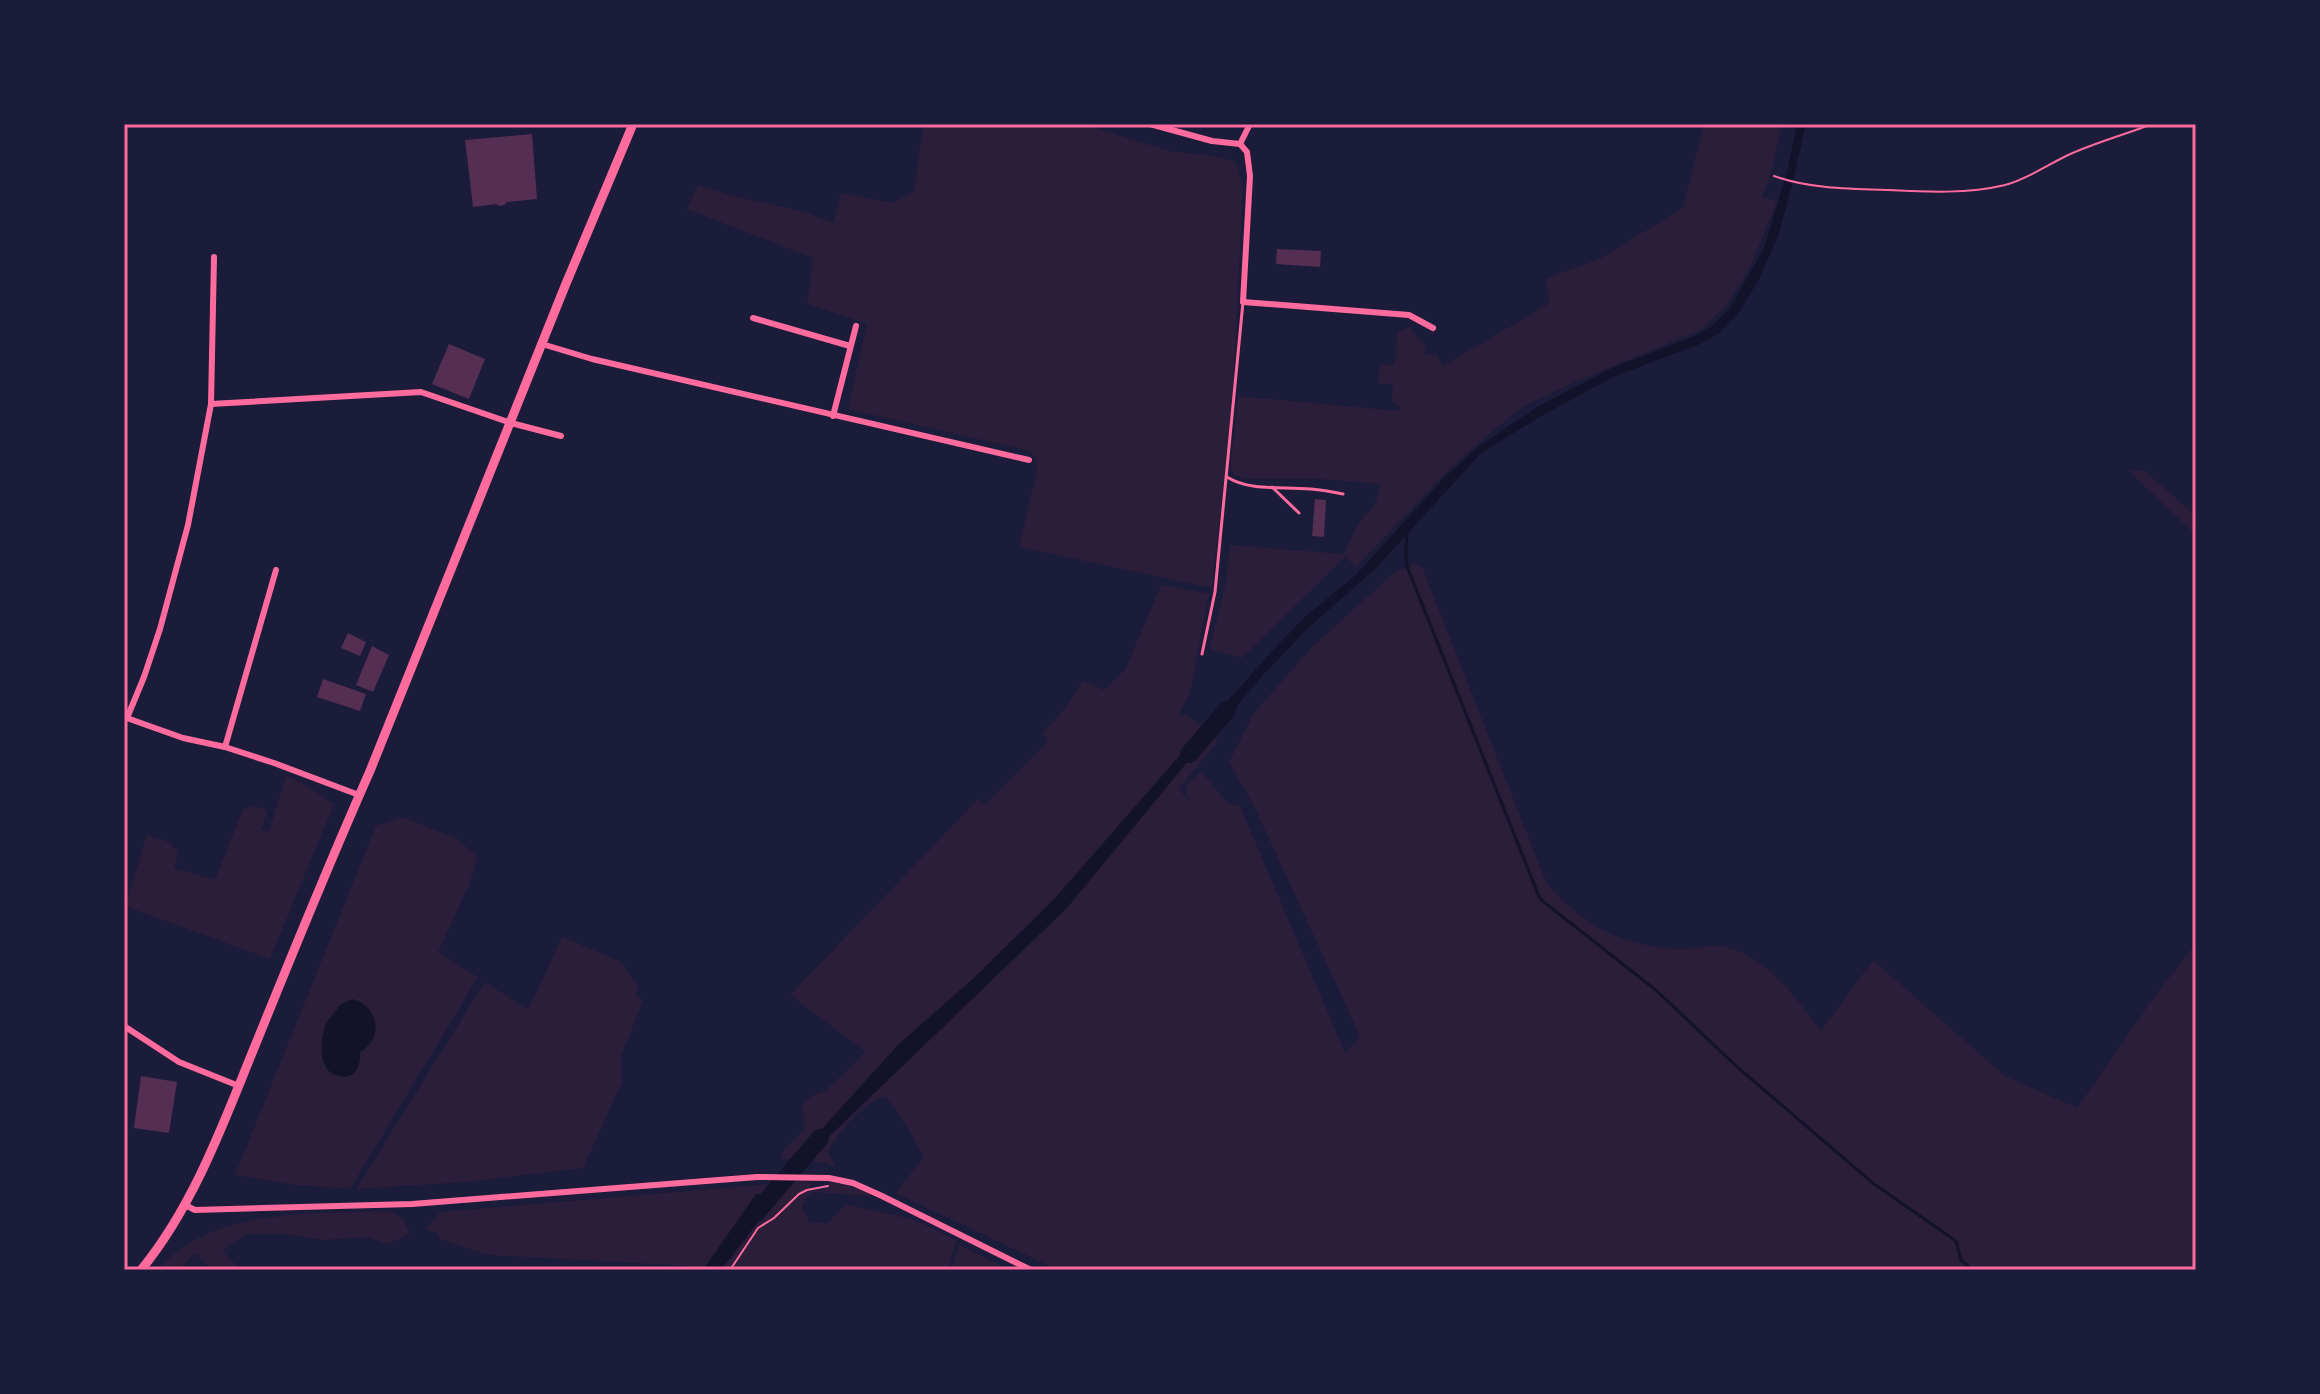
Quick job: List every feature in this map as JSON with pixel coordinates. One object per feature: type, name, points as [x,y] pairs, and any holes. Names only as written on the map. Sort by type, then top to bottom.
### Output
[{"type":"main road","points":[[141,1270],[185,1205],[239,1086],[633,124]]},
{"type":"street","points":[[1150,124],[1212,141],[1240,144],[1247,152],[1250,176],[1243,302],[1409,315],[1433,328]]},
{"type":"street","points":[[1240,144],[1250,124]]},
{"type":"street","points":[[214,257],[211,404],[184,540],[156,641],[144,677],[125,717],[183,738],[225,747],[274,763],[359,795]]},
{"type":"street","points":[[753,318],[850,346]]},
{"type":"street","points":[[833,416],[856,326]]},
{"type":"street","points":[[542,344],[592,359],[1029,460]]},
{"type":"street","points":[[211,404],[421,392],[511,423],[561,436]]},
{"type":"street","points":[[225,747],[276,570]]},
{"type":"street","points":[[124,1026],[179,1062],[239,1086]]},
{"type":"street","points":[[185,1205],[195,1210],[212,1211],[383,1205],[766,1177],[829,1178],[853,1183],[1031,1270]]},
{"type":"lane","points":[[1202,654],[1215,592],[1243,302]]},
{"type":"lane","points":[[1227,477],[1236,483],[1343,494]]},
{"type":"lane","points":[[1272,487],[1299,513]]},
{"type":"path","points":[[1776,176],[1798,182],[1864,189],[1931,192],[2005,185],[2084,149],[2152,124]]},
{"type":"path","points":[[730,1270],[758,1228],[774,1218],[799,1194],[829,1185]]},
{"type":"shaded area","points":[[923,124],[1084,124],[1169,151],[1215,156],[1236,162],[1243,188],[1233,395],[1212,588],[1019,547],[1037,470],[1030,451],[848,409],[867,324],[807,304],[813,258],[687,209],[698,185],[805,212],[833,223],[841,193],[894,203],[914,191]]},
{"type":"shaded area","points":[[1704,124],[1782,124],[1762,197],[1777,201],[1752,263],[1727,305],[1700,330],[1523,407],[1443,475],[1356,567],[1345,557],[1242,658],[1209,649],[1226,583],[1230,545],[1344,554],[1357,525],[1375,505],[1381,484],[1319,479],[1244,479],[1233,474],[1230,468],[1238,396],[1399,411],[1401,408],[1392,400],[1393,384],[1378,383],[1380,364],[1393,365],[1397,332],[1410,327],[1426,346],[1425,355],[1437,355],[1443,366],[1550,303],[1545,279],[1599,259],[1683,208]]},
{"type":"shaded area","points":[[1797,124],[1806,124],[1778,237],[1758,281],[1738,314],[1718,334],[1700,344],[1615,376],[1481,453],[1376,568],[1306,630],[1262,676],[1217,730],[1208,723],[1306,616],[1357,574],[1444,478],[1479,446],[1539,406],[1612,368],[1695,336],[1714,324],[1730,308],[1764,248],[1787,172]]},
{"type":"shaded area","points":[[2129,471],[2145,471],[2196,516],[2196,535]]},
{"type":"shaded area","points":[[1415,564],[1422,567],[1546,882],[1574,910],[1604,930],[1621,938],[1657,947],[1684,949],[1721,946],[1742,953],[1769,970],[1821,1031],[1873,960],[2005,1076],[2077,1108],[2196,943],[2196,1270],[1058,1270],[896,1193],[924,1156],[895,1107],[884,1097],[868,1104],[837,1137],[828,1152],[836,1167],[813,1162],[815,1159],[780,1159],[805,1129],[802,1106],[811,1096],[825,1091],[866,1052],[790,995],[978,799],[985,805],[1049,741],[1042,733],[1060,715],[1083,681],[1104,690],[1125,670],[1161,585],[1211,594],[1190,694],[1178,715],[1187,715],[1218,741],[1179,789],[1188,800],[1185,787],[1201,771],[1227,803],[1240,806],[1345,1053],[1360,1036],[1253,804],[1229,762],[1254,713],[1313,646],[1395,572]]},
{"type":"shaded area","points":[[1201,731],[1208,737],[1067,908],[810,1155],[798,1155],[899,1044],[976,976],[1056,897]]},
{"type":"shaded area","points":[[286,776],[334,804],[270,959],[125,906],[147,835],[172,843],[171,847],[179,850],[174,868],[215,880],[243,809],[256,806],[268,811],[261,829],[269,832]]},
{"type":"shaded area","points":[[402,817],[455,838],[478,856],[469,885],[438,952],[478,977],[350,1189],[295,1185],[235,1175],[376,826]]},
{"type":"shaded area","points":[[562,937],[620,961],[638,985],[635,994],[643,1001],[621,1056],[622,1082],[583,1168],[467,1182],[356,1189],[485,982],[528,1010]]},
{"type":"shaded area","points":[[352,999],[368,1008],[373,1015],[375,1031],[368,1046],[360,1052],[356,1071],[345,1077],[330,1072],[325,1066],[323,1036],[326,1023],[340,1005]]},
{"type":"shaded area","points":[[806,1181],[812,1184],[806,1192],[825,1189],[831,1182],[871,1194],[812,1192],[802,1207],[810,1223],[828,1223],[845,1204],[916,1220],[956,1240],[948,1270],[690,1270],[691,1266],[489,1255],[440,1239],[437,1232],[425,1230],[440,1212]]},
{"type":"shaded area","points":[[756,1194],[780,1194],[721,1270],[703,1270]]},
{"type":"shaded area","points":[[387,1211],[402,1218],[410,1234],[387,1244],[367,1237],[322,1240],[285,1234],[246,1234],[222,1250],[238,1267],[236,1270],[212,1270],[195,1253],[178,1270],[157,1270],[180,1249],[206,1234],[235,1224],[295,1215]]},
{"type":"shaded area","points":[[959,1245],[1010,1270],[951,1270]]},
{"type":"building","points":[[532,134],[537,199],[473,207],[465,140]]},
{"type":"building","points":[[1277,249],[1321,251],[1320,267],[1276,264]]},
{"type":"building","points":[[449,344],[485,359],[469,399],[432,384]]},
{"type":"building","points":[[1315,499],[1326,500],[1324,537],[1312,536]]},
{"type":"building","points":[[348,633],[366,642],[360,656],[341,648]]},
{"type":"building","points":[[372,646],[389,655],[373,692],[356,685]]},
{"type":"building","points":[[323,679],[366,694],[360,711],[317,697]]},
{"type":"building","points":[[141,1076],[177,1082],[169,1133],[134,1128]]},
{"type":"waterway","points":[[1406,532],[1408,569],[1540,899],[1657,991],[1736,1066],[1874,1184],[1956,1241],[1961,1260],[1973,1270]]},
{"type":"waterway","points":[[1189,754],[1227,710]]},
{"type":"waterway","points":[[756,1213],[820,1138]]}]
